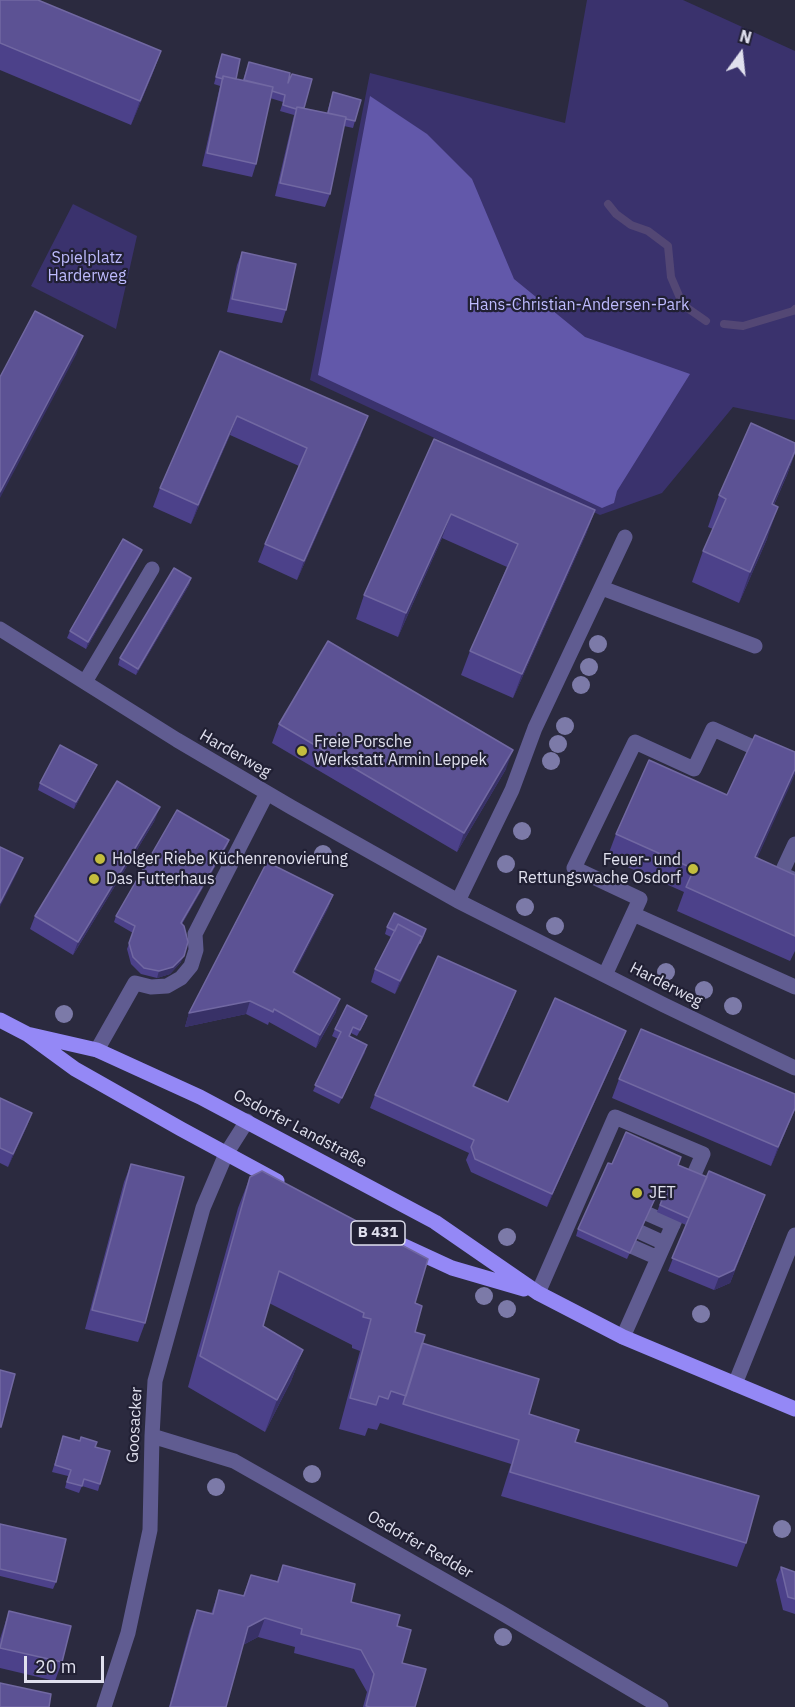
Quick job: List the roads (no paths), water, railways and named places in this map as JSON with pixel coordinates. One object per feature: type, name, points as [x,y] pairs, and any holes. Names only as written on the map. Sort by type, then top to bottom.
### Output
[{"type":"main road","name":"Osdorfer Landstraße","points":[[0,1020],[27,1034],[75,1069],[287,1186]]},
{"type":"main road","name":"Osdorfer Landstraße","points":[[27,1034],[96,1050],[200,1096],[435,1222],[538,1293],[623,1337],[795,1409]]},
{"type":"main road","name":"Osdorfer Landstraße","points":[[378,1233],[452,1268],[538,1293]]},
{"type":"street","points":[[458,901],[512,790],[535,728],[625,537]]},
{"type":"street","points":[[85,682],[152,569]]},
{"type":"street","points":[[602,588],[755,646]]},
{"type":"street","name":"Harderweg","points":[[0,629],[177,740],[458,901],[663,1005],[795,1068]]},
{"type":"street","points":[[605,975],[640,899],[574,868],[635,742],[694,769],[713,729],[795,766]]},
{"type":"street","points":[[96,1050],[135,983],[152,987],[167,986],[181,978],[191,966],[196,950],[195,934],[267,793]]},
{"type":"street","points":[[795,844],[782,874],[795,880]]},
{"type":"street","points":[[633,914],[795,987]]},
{"type":"street","points":[[538,1293],[579,1215],[615,1117],[703,1154],[692,1179]]},
{"type":"street","name":"Goosacker","points":[[104,1707],[128,1633],[150,1530],[155,1381],[203,1208],[226,1154],[247,1121]]},
{"type":"street","points":[[623,1337],[674,1223],[648,1214]]},
{"type":"street","points":[[640,1232],[664,1243]]},
{"type":"street","points":[[735,1384],[795,1235]]},
{"type":"street","points":[[633,1247],[658,1258]]},
{"type":"street","name":"Osdorfer Redder","points":[[152,1436],[234,1461],[500,1612],[661,1707]]},
{"type":"waterway","points":[[608,204],[616,214],[631,225],[648,231],[668,246],[671,277],[683,305],[706,321]]},
{"type":"waterway","points":[[724,324],[743,326],[795,309]]},
{"type":"place","name":"Freie Porsche Werkstatt Armin Leppek","points":[[302,751]]},
{"type":"place","name":"Holger Riebe Küchenrenovierung","points":[[100,859]]},
{"type":"place","name":"Feuer- und Rettungswache Osdorf","points":[[693,869]]},
{"type":"place","name":"Das Futterhaus","points":[[94,879]]},
{"type":"place","name":"JET","points":[[637,1193]]},
{"type":"park label","name":"Spielplatz Harderweg","points":[[87,267]]},
{"type":"park label","name":"Hans-Christian-Andersen-Park","points":[[579,305]]}]
